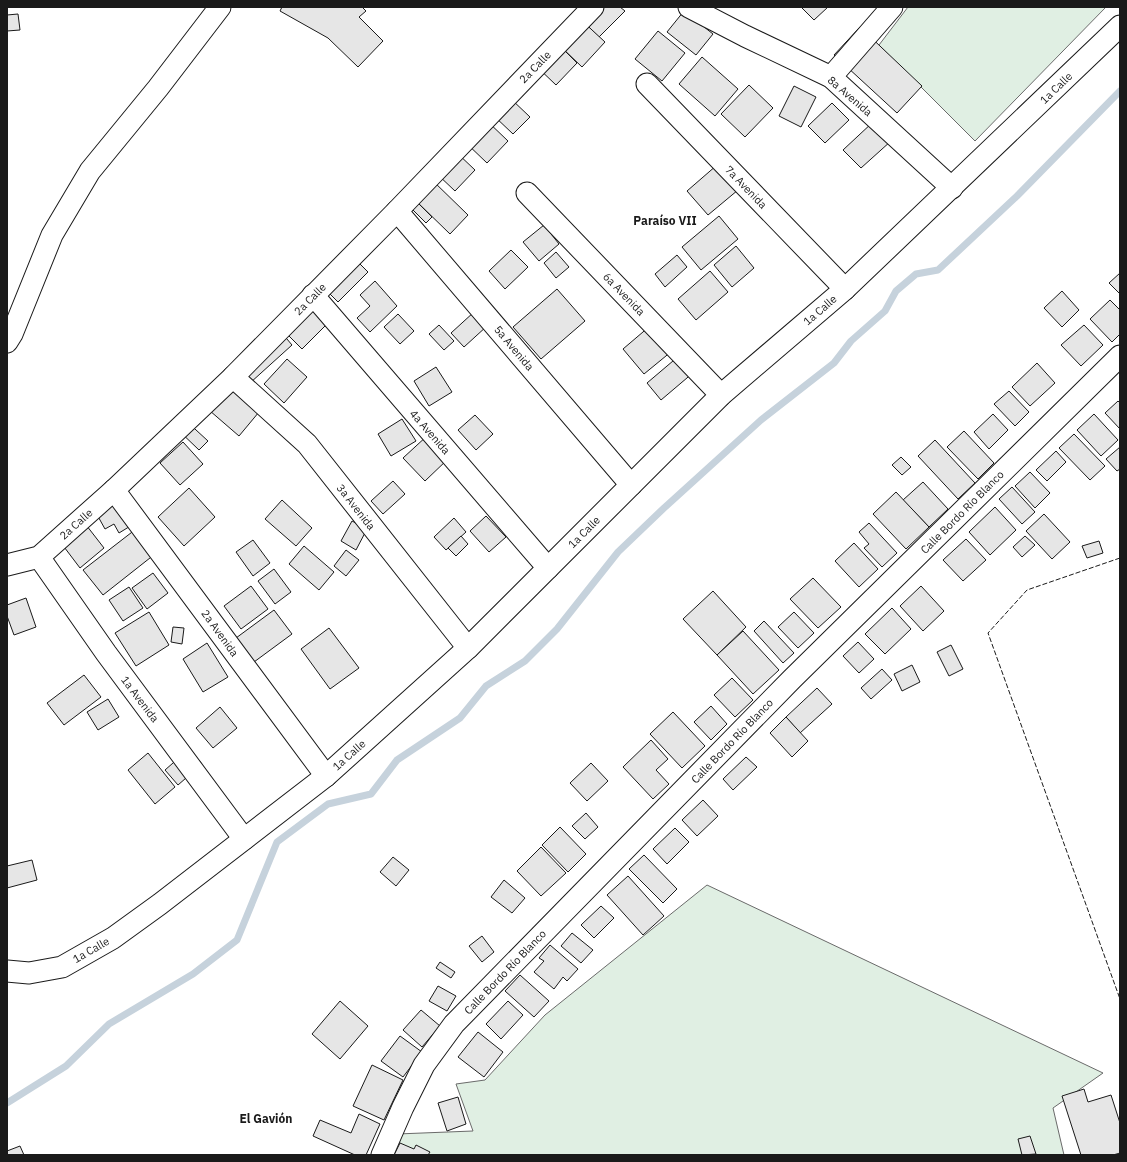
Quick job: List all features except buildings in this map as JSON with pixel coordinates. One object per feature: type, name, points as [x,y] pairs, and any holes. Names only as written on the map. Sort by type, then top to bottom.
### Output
[{"type":"street","points":[[7,342],[12,334],[52,235],[90,171],[158,88],[220,7]]},
{"type":"street","name":"2a Calle","points":[[7,565],[39,557],[114,490],[233,377],[397,211],[593,7]]},
{"type":"street","name":"8a Avenida","points":[[689,7],[832,78],[952,188]]},
{"type":"street","points":[[832,78],[892,7]]},
{"type":"street","name":"1a Calle","points":[[7,971],[29,973],[62,967],[113,938],[160,904],[326,776],[468,648],[721,395],[845,289],[1120,26]]},
{"type":"street","name":"7a Avenida","points":[[647,84],[845,289]]},
{"type":"street","name":"6a Avenida","points":[[527,193],[721,395]]},
{"type":"street","name":"5a Avenida","points":[[397,211],[631,485]]},
{"type":"street","name":"4a Avenida","points":[[313,295],[548,568]]},
{"type":"street","name":"Calle Bordo Río Blanco","points":[[382,1155],[403,1107],[424,1065],[454,1024],[787,685],[1120,356]]},
{"type":"street","name":"3a Avenida","points":[[233,377],[307,444],[468,648]]},
{"type":"street","name":"2a Avenida","points":[[114,490],[326,776]]},
{"type":"street","name":"1a Avenida","points":[[39,557],[106,653],[244,839]]},
{"type":"green space","points":[[908,7],[1106,7],[975,141],[879,45]]},
{"type":"green space","points":[[707,885],[1103,1073],[1053,1108],[1064,1155],[389,1155],[397,1134],[473,1131],[456,1084],[485,1080],[545,1015]]},
{"type":"waterway","points":[[7,1103],[66,1066],[109,1024],[193,974],[237,940],[277,842],[328,804],[371,794],[397,760],[460,718],[486,686],[525,661],[557,629],[618,552],[761,420],[834,363],[851,341],[885,311],[896,291],[916,274],[938,270],[1017,196],[1120,91]]},
{"type":"fence","points":[[1120,558],[1027,590],[988,633],[1120,999]]},
{"type":"district","name":"Paraíso VII","points":[[665,221]]},
{"type":"district","name":"El Gavión","points":[[266,1119]]}]
